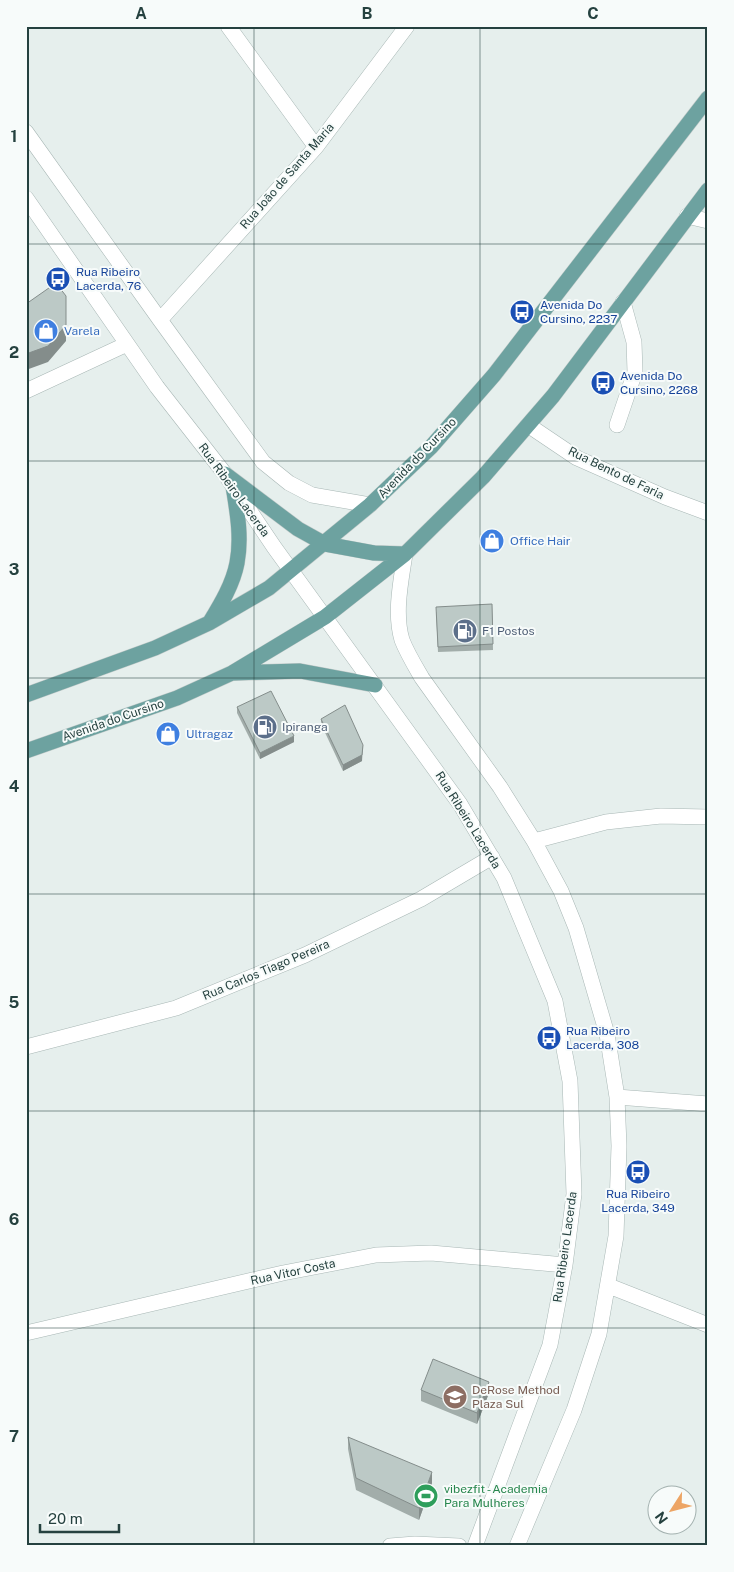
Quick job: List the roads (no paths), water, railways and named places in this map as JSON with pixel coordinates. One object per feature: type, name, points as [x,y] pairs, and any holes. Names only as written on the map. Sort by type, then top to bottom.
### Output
[{"type":"main road","name":"Avenida do Cursino","points":[[26,695],[155,648],[209,623],[269,588],[325,544],[370,505],[431,447],[494,375],[708,98]]},
{"type":"main road","name":"Avenida do Cursino","points":[[26,751],[177,698],[232,673],[325,617],[404,554],[483,477],[553,396],[708,190]]},
{"type":"main road","points":[[229,480],[298,529],[325,544],[374,553],[404,554]]},
{"type":"main road","points":[[209,623],[228,590],[237,563],[240,530],[229,480]]},
{"type":"main road","points":[[232,673],[300,671],[375,686]]},
{"type":"street","points":[[228,26],[316,147]]},
{"type":"street","name":"Rua João de Santa Maria","points":[[160,320],[316,147],[408,26]]},
{"type":"street","points":[[26,132],[263,462],[289,483],[312,495],[370,505]]},
{"type":"street","name":"Rua Ribeiro Lacerda","points":[[26,198],[157,387],[229,480],[291,570],[460,804],[504,878],[555,1000],[570,1081],[574,1194],[565,1265],[550,1344],[475,1546]]},
{"type":"street","points":[[688,216],[708,221]]},
{"type":"street","points":[[617,425],[635,372],[634,342],[623,302]]},
{"type":"street","points":[[26,391],[127,344]]},
{"type":"street","name":"Rua Bento de Faria","points":[[528,424],[578,458],[665,497],[708,513]]},
{"type":"street","points":[[404,554],[398,609],[402,640],[422,678],[500,787],[534,841],[561,891],[576,928],[607,1034],[617,1097],[619,1146],[616,1236],[609,1286],[599,1334],[574,1410],[517,1546]]},
{"type":"street","points":[[534,841],[606,822],[661,816],[708,817]]},
{"type":"street","name":"Rua Carlos Tiago Pereira","points":[[26,1047],[176,1008],[305,955],[421,899],[492,857]]},
{"type":"street","points":[[617,1097],[708,1104]]},
{"type":"street","name":"Rua Vitor Costa","points":[[26,1333],[283,1273],[376,1255],[431,1253],[565,1265]]},
{"type":"street","points":[[609,1286],[708,1326]]},
{"type":"street","points":[[390,1546],[415,1544],[459,1546]]},
{"type":"place","name":"Rua Ribeiro Lacerda, 76","points":[[58,279]]},
{"type":"place","name":"Avenida Do Cursino, 2237","points":[[522,312]]},
{"type":"place","name":"Varela","points":[[46,331]]},
{"type":"place","name":"Avenida Do Cursino, 2268","points":[[603,383]]},
{"type":"place","name":"Office Hair","points":[[492,541]]},
{"type":"place","name":"F1 Postos","points":[[465,631]]},
{"type":"place","name":"Ipiranga","points":[[265,727]]},
{"type":"place","name":"Ultragaz","points":[[168,734]]},
{"type":"place","name":"Rua Ribeiro Lacerda, 308","points":[[549,1038]]},
{"type":"place","name":"Rua Ribeiro Lacerda, 349","points":[[638,1172]]},
{"type":"place","name":"DeRose Method Plaza Sul","points":[[455,1397]]},
{"type":"place","name":"vibezfit - Academia Para Mulheres","points":[[426,1496]]}]
